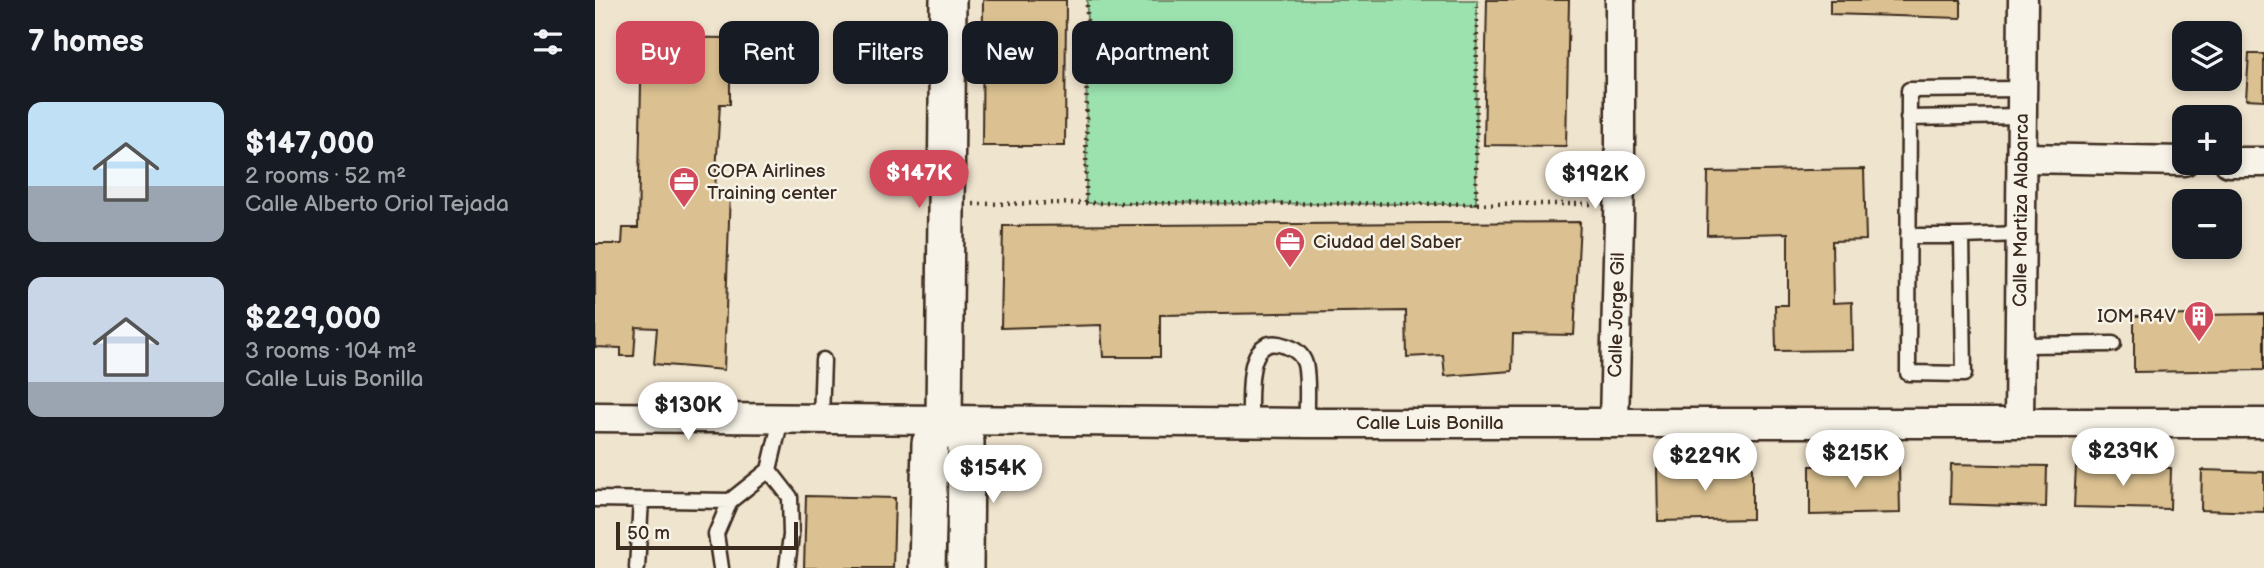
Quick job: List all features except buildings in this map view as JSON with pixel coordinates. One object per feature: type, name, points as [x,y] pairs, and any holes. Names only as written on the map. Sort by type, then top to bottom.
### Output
[{"type":"street","points":[[927,568],[930,443],[944,421],[948,0]]},
{"type":"street","name":"Calle Jorge Gil","points":[[1614,422],[1620,0]]},
{"type":"street","name":"Calle Martiza Alabarca","points":[[2019,422],[2023,0]]},
{"type":"street","points":[[2021,158],[2172,161]]},
{"type":"street","points":[[2242,162],[2264,162]]},
{"type":"street","name":"Calle Luis Bonilla","points":[[595,417],[1307,423],[2264,423]]},
{"type":"street","points":[[944,421],[966,442],[965,568]]},
{"type":"lane","points":[[1962,236],[1963,374],[1908,373],[1909,90],[2021,102]]},
{"type":"lane","points":[[1909,118],[2021,102]]},
{"type":"lane","points":[[1908,236],[2021,234]]},
{"type":"lane","points":[[1250,422],[1253,364],[1257,352],[1264,346],[1281,344],[1301,355],[1305,365],[1307,423]]},
{"type":"lane","points":[[2020,345],[2113,344]]},
{"type":"lane","points":[[821,419],[823,360]]},
{"type":"lane","points":[[721,568],[716,534],[730,501],[769,470],[781,419]]},
{"type":"lane","points":[[769,470],[790,496],[791,535],[787,568]]},
{"type":"lane","points":[[595,499],[730,501]]},
{"type":"lane","points":[[637,568],[641,500]]},
{"type":"path","points":[[1086,202],[1087,0]]},
{"type":"path","points":[[1476,204],[1477,0]]},
{"type":"path","points":[[960,204],[1619,204]]},
{"type":"green space","points":[[1087,0],[1477,0],[1476,204],[1086,203],[1087,84],[1233,84],[1233,21],[1087,21]]},
{"type":"place","name":"COPA Airlines Training center","points":[[684,209]]},
{"type":"place","name":"Ciudad del Saber","points":[[1290,269]]},
{"type":"place","name":"IOM R4V","points":[[2199,343]]}]
